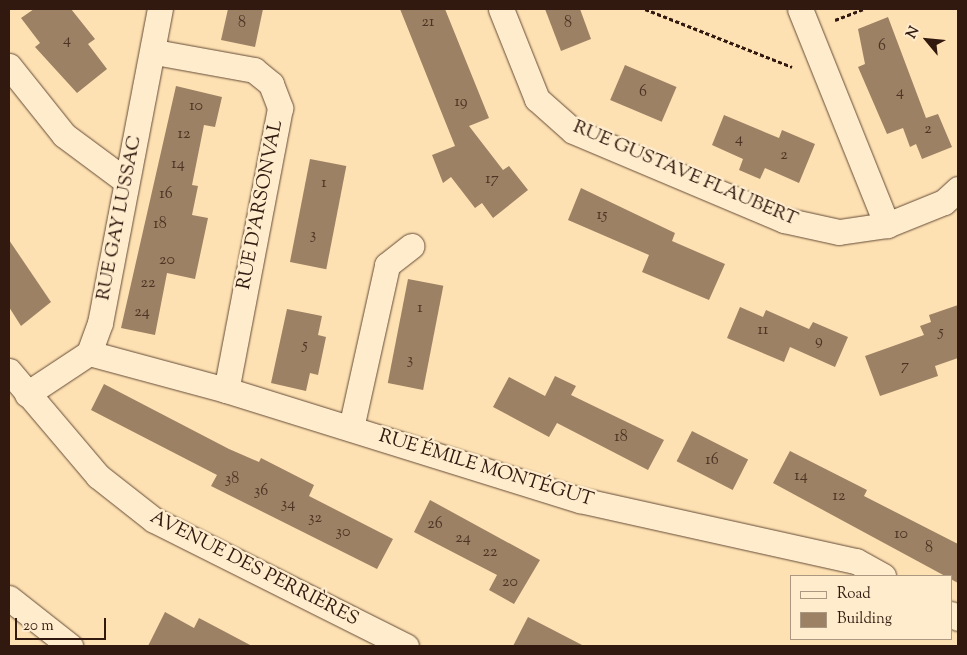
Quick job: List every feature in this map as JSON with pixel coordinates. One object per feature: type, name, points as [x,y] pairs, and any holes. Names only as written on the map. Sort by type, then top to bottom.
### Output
[{"type":"street","name":"RUE GAY LUSSAC","points":[[89,353],[100,322],[126,181],[154,52],[160,9]]},
{"type":"street","name":"RUE GUSTAVE FLAUBERT","points":[[501,9],[537,99],[573,131],[784,220],[839,232],[888,224],[944,202],[958,189]]},
{"type":"street","points":[[800,9],[888,224]]},
{"type":"street","name":"RUE D'ARSONVAL","points":[[154,52],[254,70],[271,84],[280,108],[226,390]]},
{"type":"street","points":[[9,66],[64,135],[126,181]]},
{"type":"street","points":[[351,428],[387,265],[411,246]]},
{"type":"street","points":[[27,394],[89,353]]},
{"type":"street","name":"RUE ÉMILE MONTÉGUT","points":[[89,353],[226,390],[580,500],[856,561],[881,575]]},
{"type":"street","name":"AVENUE DES PERRIÈRES","points":[[9,371],[98,476],[154,520],[406,646]]},
{"type":"street","points":[[9,598],[70,646]]},
{"type":"path","points":[[645,9],[830,82]]},
{"type":"building","points":[[34,9],[71,9],[95,39],[88,44],[107,69],[77,93],[35,47],[40,43],[21,18]]},
{"type":"building","points":[[228,9],[263,9],[255,47],[221,40]]},
{"type":"building","points":[[400,9],[445,9],[489,118],[469,126],[503,170],[509,166],[528,190],[493,218],[482,203],[475,208],[451,177],[443,183],[432,155],[455,146]]},
{"type":"building","points":[[545,9],[580,9],[591,39],[561,51]]},
{"type":"building","points":[[888,17],[926,118],[938,114],[952,147],[922,159],[916,144],[910,147],[903,128],[887,134],[858,67],[865,64],[858,29]]},
{"type":"building","points":[[625,65],[677,87],[662,122],[610,100]]},
{"type":"building","points":[[176,86],[222,97],[215,127],[204,125],[192,185],[198,186],[192,215],[208,218],[195,279],[167,273],[155,335],[121,328]]},
{"type":"building","points":[[724,115],[779,138],[782,130],[815,144],[799,183],[765,168],[760,179],[739,170],[743,159],[712,145]]},
{"type":"building","points":[[310,159],[346,166],[326,269],[290,262]]},
{"type":"building","points":[[581,188],[675,233],[672,241],[725,264],[709,300],[642,272],[649,255],[568,220]]},
{"type":"building","points":[[9,240],[51,302],[21,326],[9,307]]},
{"type":"building","points":[[408,279],[443,286],[423,390],[388,383]]},
{"type":"building","points":[[958,305],[958,358],[935,366],[938,376],[880,396],[865,356],[924,335],[920,326],[931,322],[929,315]]},
{"type":"building","points":[[740,307],[763,317],[766,310],[809,329],[813,322],[848,337],[835,367],[790,347],[784,362],[727,338]]},
{"type":"building","points":[[287,309],[322,316],[318,335],[326,337],[318,375],[310,373],[306,391],[271,383]]},
{"type":"building","points":[[555,376],[576,386],[571,395],[664,440],[648,470],[557,423],[549,437],[493,407],[509,377],[545,396]]},
{"type":"building","points":[[104,384],[229,449],[259,462],[261,458],[314,485],[309,496],[393,539],[377,569],[211,486],[217,475],[91,410]]},
{"type":"building","points":[[692,431],[748,460],[733,490],[677,461]]},
{"type":"building","points":[[790,451],[867,490],[864,496],[958,544],[958,583],[952,580],[952,575],[943,575],[773,483]]},
{"type":"building","points":[[430,500],[540,560],[514,604],[489,590],[497,575],[414,532]]},
{"type":"building","points":[[165,612],[194,628],[199,618],[252,646],[148,646]]},
{"type":"building","points":[[528,617],[584,646],[513,646]]}]
